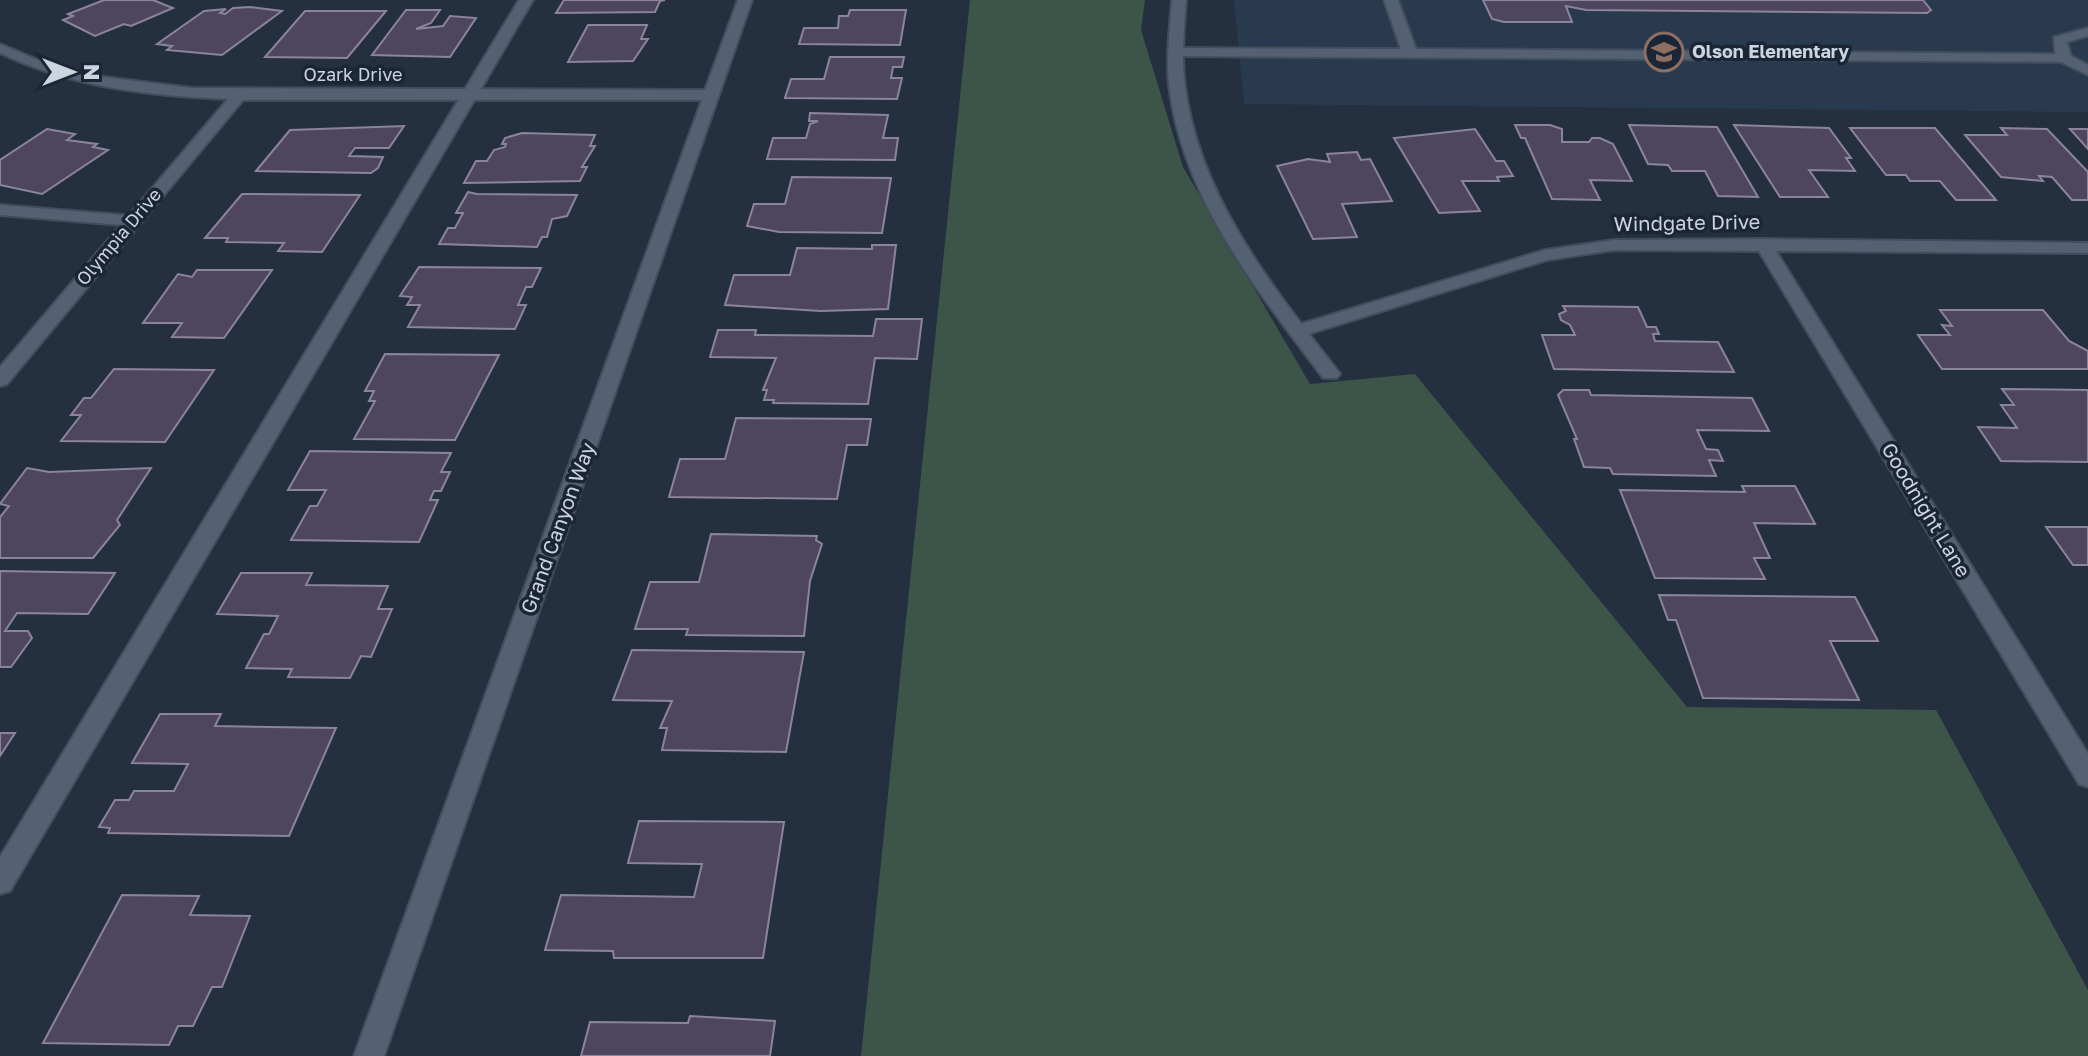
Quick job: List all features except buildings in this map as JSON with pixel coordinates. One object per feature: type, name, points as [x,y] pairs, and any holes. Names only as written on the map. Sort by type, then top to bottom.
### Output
[{"type":"street","points":[[0,882],[526,0]]},
{"type":"street","name":"Grand Canyon Way","points":[[369,1056],[745,0]]},
{"type":"street","points":[[1179,0],[1177,88],[1198,163],[1251,271],[1330,374]]},
{"type":"street","points":[[1391,0],[1410,54]]},
{"type":"street","points":[[2064,58],[2059,40],[2088,32]]},
{"type":"street","name":"Ozark Drive","points":[[0,48],[16,58],[77,79],[239,95],[713,95]]},
{"type":"street","points":[[1176,52],[2064,58],[2088,71]]},
{"type":"street","name":"Olympia Drive","points":[[0,380],[239,95]]},
{"type":"street","points":[[0,210],[134,221]]},
{"type":"street","name":"Goodnight Lane","points":[[1763,244],[2088,776]]},
{"type":"street","name":"Windgate Drive","points":[[1298,331],[1545,255],[1614,245],[2088,248]]},
{"type":"shaded area","name":"Olson Elementary","points":[[1234,0],[2088,0],[2088,112],[1244,104]]},
{"type":"green space","points":[[970,0],[1145,0],[1141,30],[1183,167],[1310,384],[1415,374],[1687,707],[1936,710],[2088,990],[2088,1056],[861,1056]]},
{"type":"place","name":"Olson Elementary","points":[[1664,52]]}]
